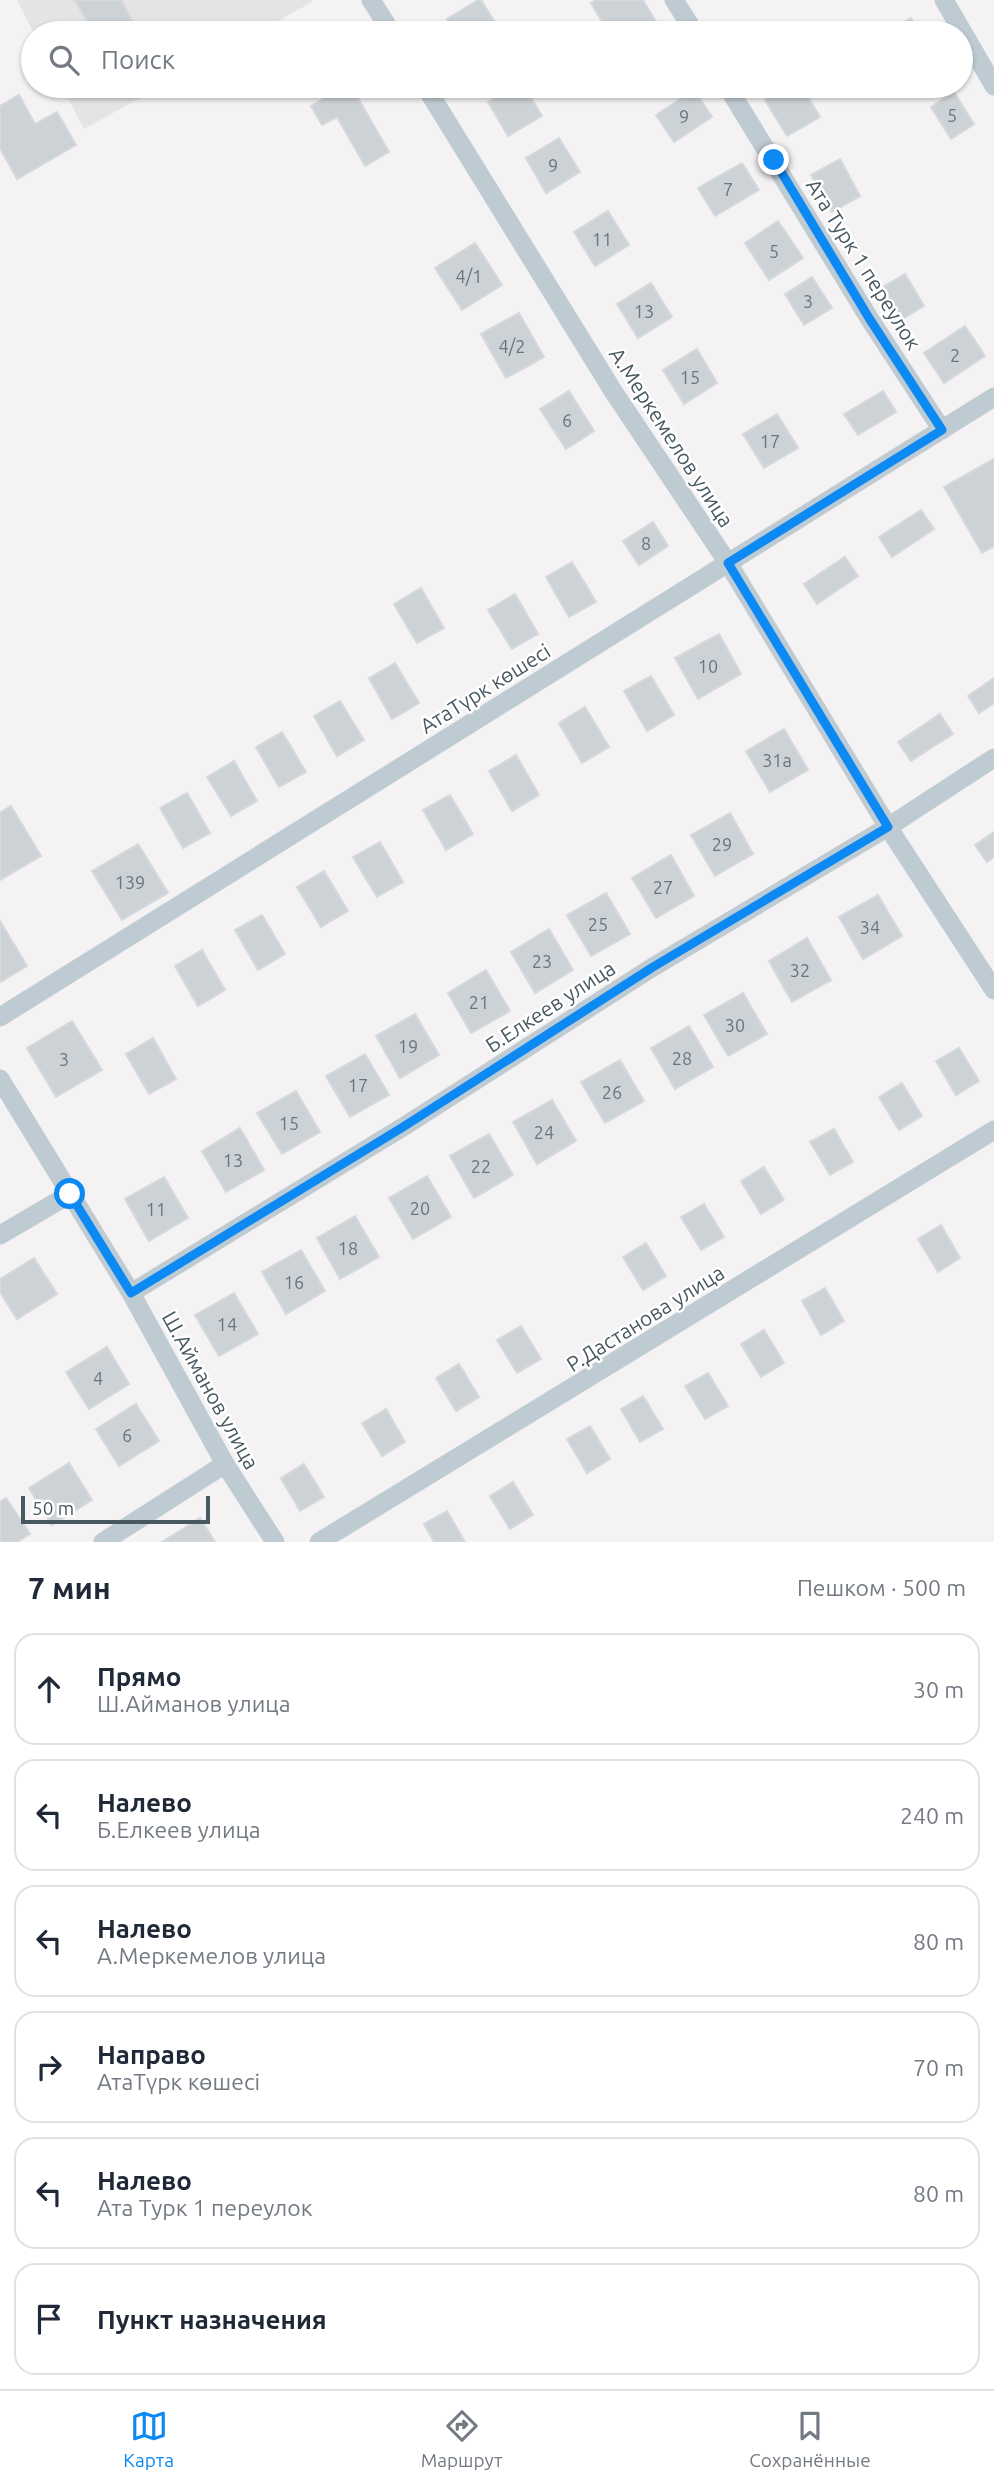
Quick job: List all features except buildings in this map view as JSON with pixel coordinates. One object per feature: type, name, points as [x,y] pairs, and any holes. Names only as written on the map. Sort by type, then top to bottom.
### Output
[{"type":"street","points":[[371,0],[384,21]]},
{"type":"street","points":[[674,0],[687,21]]},
{"type":"street","points":[[944,0],[956,21]]},
{"type":"street","points":[[973,50],[994,86]]},
{"type":"street","name":"А.Меркемелов улица","points":[[432,98],[613,391],[728,563],[888,827],[994,990]]},
{"type":"street","name":"Ата Турк 1 переулок","points":[[734,98],[869,318],[942,430]]},
{"type":"street","name":"АтаТүрк көшесі","points":[[0,1017],[994,397]]},
{"type":"street","name":"Б.Елкеев улица","points":[[131,1293],[403,1127],[653,967],[888,827],[994,758]]},
{"type":"street","name":"Ш.Айманов улица","points":[[0,1079],[131,1293],[225,1464],[275,1542]]},
{"type":"street","name":"Р.Дастанова улица","points":[[319,1542],[994,1130]]},
{"type":"street","points":[[0,1235],[70,1194]]},
{"type":"street","points":[[103,1542],[225,1464]]},
{"type":"shaded area","points":[[17,0],[312,0],[278,21],[28,21]]},
{"type":"shaded area","points":[[68,98],[140,98],[84,129]]},
{"type":"route","points":[[70,1194],[131,1293],[403,1127],[653,967],[888,827],[728,563],[942,430],[869,318],[774,160]]}]
